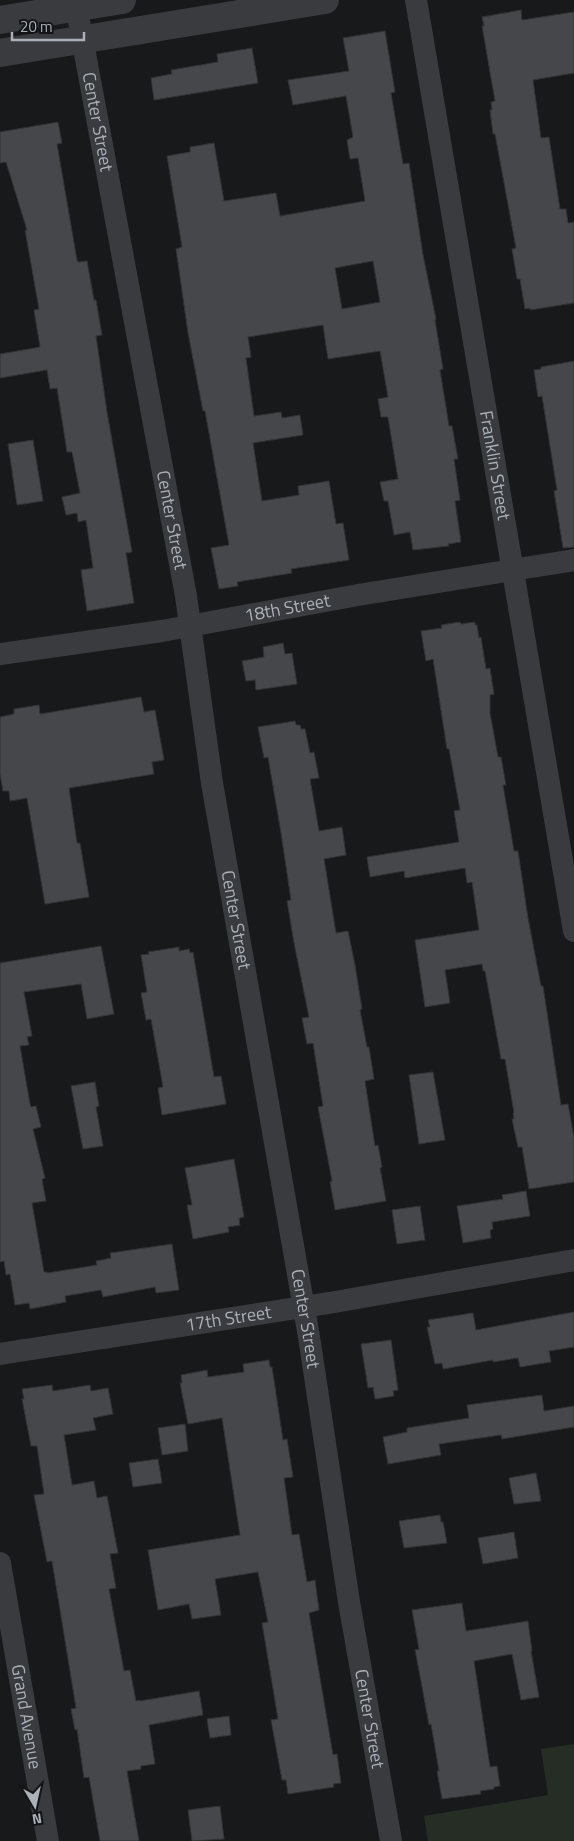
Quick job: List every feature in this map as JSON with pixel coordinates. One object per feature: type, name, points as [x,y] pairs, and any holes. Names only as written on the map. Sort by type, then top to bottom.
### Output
[{"type":"street","points":[[0,20],[75,4],[122,0]]},
{"type":"street","points":[[0,53],[325,0]]},
{"type":"street","name":"Franklin Street","points":[[416,0],[574,931]]},
{"type":"street","name":"Center Street","points":[[75,4],[186,596],[212,783],[303,1307],[349,1602],[391,1841]]},
{"type":"street","name":"18th Street","points":[[0,654],[190,626],[358,595],[574,560]]},
{"type":"street","name":"17th Street","points":[[0,1354],[303,1307],[574,1260]]},
{"type":"street","name":"Grand Avenue","points":[[0,1563],[48,1841]]},
{"type":"shaded area","points":[[574,1744],[574,1841],[428,1841],[424,1816],[548,1795],[541,1749]]},
{"type":"building","points":[[521,10],[522,20],[574,12],[574,73],[533,80],[541,138],[549,137],[560,209],[566,209],[568,223],[574,222],[574,303],[530,310],[530,308],[525,309],[520,279],[517,279],[512,249],[516,248],[495,134],[493,134],[490,110],[492,110],[491,102],[495,101],[482,26],[484,26],[482,17]]},
{"type":"building","points":[[385,31],[395,92],[391,93],[403,164],[409,163],[423,255],[436,319],[443,369],[440,370],[449,426],[452,426],[458,459],[454,459],[460,500],[455,501],[461,542],[448,544],[449,546],[413,550],[410,532],[394,535],[388,501],[384,501],[380,482],[398,479],[388,417],[381,417],[378,399],[388,397],[380,351],[328,359],[323,325],[248,337],[251,357],[246,358],[254,416],[281,412],[282,418],[300,415],[303,435],[253,443],[262,501],[299,495],[298,486],[329,481],[336,524],[343,523],[349,560],[291,569],[292,573],[237,582],[238,586],[219,589],[211,548],[229,545],[205,411],[203,411],[188,333],[176,249],[182,247],[167,156],[190,152],[190,147],[214,143],[224,201],[276,193],[280,216],[365,201],[358,158],[350,159],[347,140],[353,137],[346,96],[293,105],[288,80],[349,71],[343,38]],"holes":[[[373,261],[380,302],[342,309],[335,268]]]},
{"type":"building","points":[[252,48],[258,83],[154,100],[151,78],[172,74],[171,70],[218,62],[217,54]]},
{"type":"building","points":[[58,122],[62,143],[57,144],[77,260],[78,262],[87,261],[94,300],[96,300],[102,335],[96,336],[107,412],[132,552],[126,553],[134,603],[87,611],[81,570],[93,568],[86,520],[78,522],[77,513],[66,515],[62,497],[80,493],[72,452],[67,452],[57,388],[50,389],[47,370],[0,378],[0,354],[40,347],[34,310],[39,309],[25,230],[27,230],[6,162],[0,163],[0,132]]},
{"type":"building","points":[[574,361],[574,547],[563,548],[554,491],[557,490],[542,396],[538,397],[534,370]]},
{"type":"building","points":[[33,440],[43,501],[17,505],[8,444]]},
{"type":"building","points":[[460,622],[461,624],[475,622],[475,625],[477,625],[479,638],[481,637],[486,669],[490,668],[494,694],[490,695],[490,713],[498,757],[501,757],[506,785],[503,785],[514,851],[518,851],[528,918],[541,986],[543,986],[561,1105],[568,1104],[574,1138],[574,1182],[529,1189],[522,1147],[518,1147],[512,1119],[514,1119],[514,1113],[505,1059],[501,1059],[485,971],[483,971],[482,964],[445,970],[450,1003],[425,1007],[415,940],[479,930],[472,882],[467,883],[465,868],[405,878],[404,871],[370,877],[367,857],[459,842],[454,811],[460,810],[449,749],[447,749],[433,659],[426,661],[421,631],[442,628],[441,625]]},
{"type":"building","points":[[283,643],[285,654],[292,653],[297,684],[256,690],[255,680],[246,681],[242,661],[264,657],[263,647]]},
{"type":"building","points":[[141,697],[144,712],[155,710],[164,760],[152,762],[154,774],[69,788],[77,843],[80,843],[89,897],[45,904],[27,798],[10,801],[9,791],[3,791],[0,774],[0,717],[14,714],[14,709],[39,705],[40,714]]},
{"type":"building","points":[[295,721],[296,725],[300,725],[301,729],[305,729],[310,753],[314,752],[319,778],[310,779],[319,831],[342,827],[346,855],[324,859],[336,933],[348,931],[355,965],[362,1009],[360,1010],[374,1079],[365,1081],[375,1146],[378,1145],[382,1167],[380,1168],[386,1201],[335,1210],[330,1182],[332,1181],[318,1107],[323,1106],[313,1043],[307,1044],[302,1018],[309,1017],[287,901],[291,900],[281,833],[268,757],[264,758],[258,727]]},
{"type":"building","points":[[101,946],[114,1014],[87,1019],[81,984],[24,992],[32,1036],[27,1037],[29,1045],[20,1046],[30,1104],[31,1107],[36,1106],[41,1127],[33,1129],[45,1178],[42,1179],[46,1201],[32,1203],[44,1272],[97,1265],[96,1261],[111,1258],[110,1253],[172,1244],[179,1290],[156,1293],[155,1287],[103,1297],[101,1290],[65,1296],[66,1302],[30,1309],[29,1303],[15,1305],[10,1274],[6,1275],[4,1261],[0,1262],[0,963]]},
{"type":"building","points":[[179,947],[179,951],[189,949],[190,953],[193,952],[214,1077],[221,1076],[226,1104],[162,1115],[158,1088],[163,1087],[151,1019],[146,1020],[141,993],[147,992],[141,955]]},
{"type":"building","points":[[433,1072],[445,1140],[419,1144],[409,1075]]},
{"type":"building","points":[[95,1082],[99,1106],[96,1107],[103,1146],[83,1149],[71,1086]]},
{"type":"building","points":[[234,1159],[244,1217],[239,1218],[240,1225],[228,1227],[229,1232],[193,1239],[187,1205],[192,1205],[185,1168]]},
{"type":"building","points":[[526,1191],[530,1216],[492,1222],[491,1238],[463,1243],[457,1206],[503,1199],[502,1195]]},
{"type":"building","points":[[420,1206],[425,1240],[397,1244],[392,1210]]},
{"type":"building","points":[[574,1312],[574,1347],[549,1351],[551,1362],[520,1367],[518,1358],[493,1362],[493,1360],[443,1369],[442,1363],[435,1364],[427,1327],[430,1327],[428,1320],[473,1313],[476,1330]]},
{"type":"building","points":[[391,1340],[398,1390],[393,1391],[394,1396],[375,1399],[373,1387],[368,1388],[361,1344]]},
{"type":"building","points":[[269,1360],[270,1367],[272,1367],[283,1440],[287,1439],[293,1477],[284,1478],[292,1535],[299,1534],[307,1582],[315,1580],[319,1610],[309,1613],[333,1755],[337,1754],[341,1783],[333,1784],[334,1787],[288,1794],[286,1780],[282,1780],[271,1720],[278,1719],[262,1623],[268,1622],[258,1572],[215,1579],[221,1615],[192,1619],[189,1604],[158,1610],[148,1550],[240,1535],[222,1418],[188,1424],[180,1383],[182,1383],[181,1375],[207,1370],[208,1377],[244,1372],[243,1364]]},
{"type":"building","points":[[52,1385],[53,1391],[90,1385],[91,1391],[108,1388],[113,1414],[93,1418],[96,1430],[64,1435],[72,1485],[94,1481],[97,1498],[107,1496],[118,1553],[110,1554],[116,1588],[109,1589],[124,1671],[130,1670],[136,1701],[199,1691],[203,1715],[149,1725],[155,1764],[127,1771],[139,1841],[100,1841],[89,1777],[84,1778],[77,1729],[75,1730],[71,1709],[76,1708],[52,1561],[47,1562],[34,1495],[44,1494],[37,1446],[31,1446],[22,1399],[24,1399],[22,1389]]},
{"type":"building","points":[[542,1395],[544,1411],[574,1406],[574,1427],[502,1439],[501,1435],[439,1444],[441,1455],[388,1464],[383,1437],[407,1432],[407,1428],[469,1418],[467,1405]]},
{"type":"building","points":[[185,1424],[188,1451],[162,1455],[158,1428]]},
{"type":"building","points":[[158,1459],[162,1483],[133,1487],[129,1463]]},
{"type":"building","points":[[536,1473],[541,1501],[514,1504],[509,1478]]},
{"type":"building","points":[[440,1515],[447,1543],[404,1548],[399,1521]]},
{"type":"building","points":[[514,1532],[518,1558],[483,1564],[478,1538]]},
{"type":"building","points":[[462,1603],[466,1631],[528,1621],[539,1697],[521,1700],[512,1654],[474,1661],[490,1767],[497,1766],[500,1786],[480,1791],[481,1794],[442,1799],[431,1724],[429,1725],[415,1650],[419,1649],[412,1610]]},
{"type":"building","points":[[229,1716],[231,1735],[210,1738],[207,1719]]},
{"type":"building","points":[[220,1806],[224,1839],[192,1841],[188,1810]]}]
